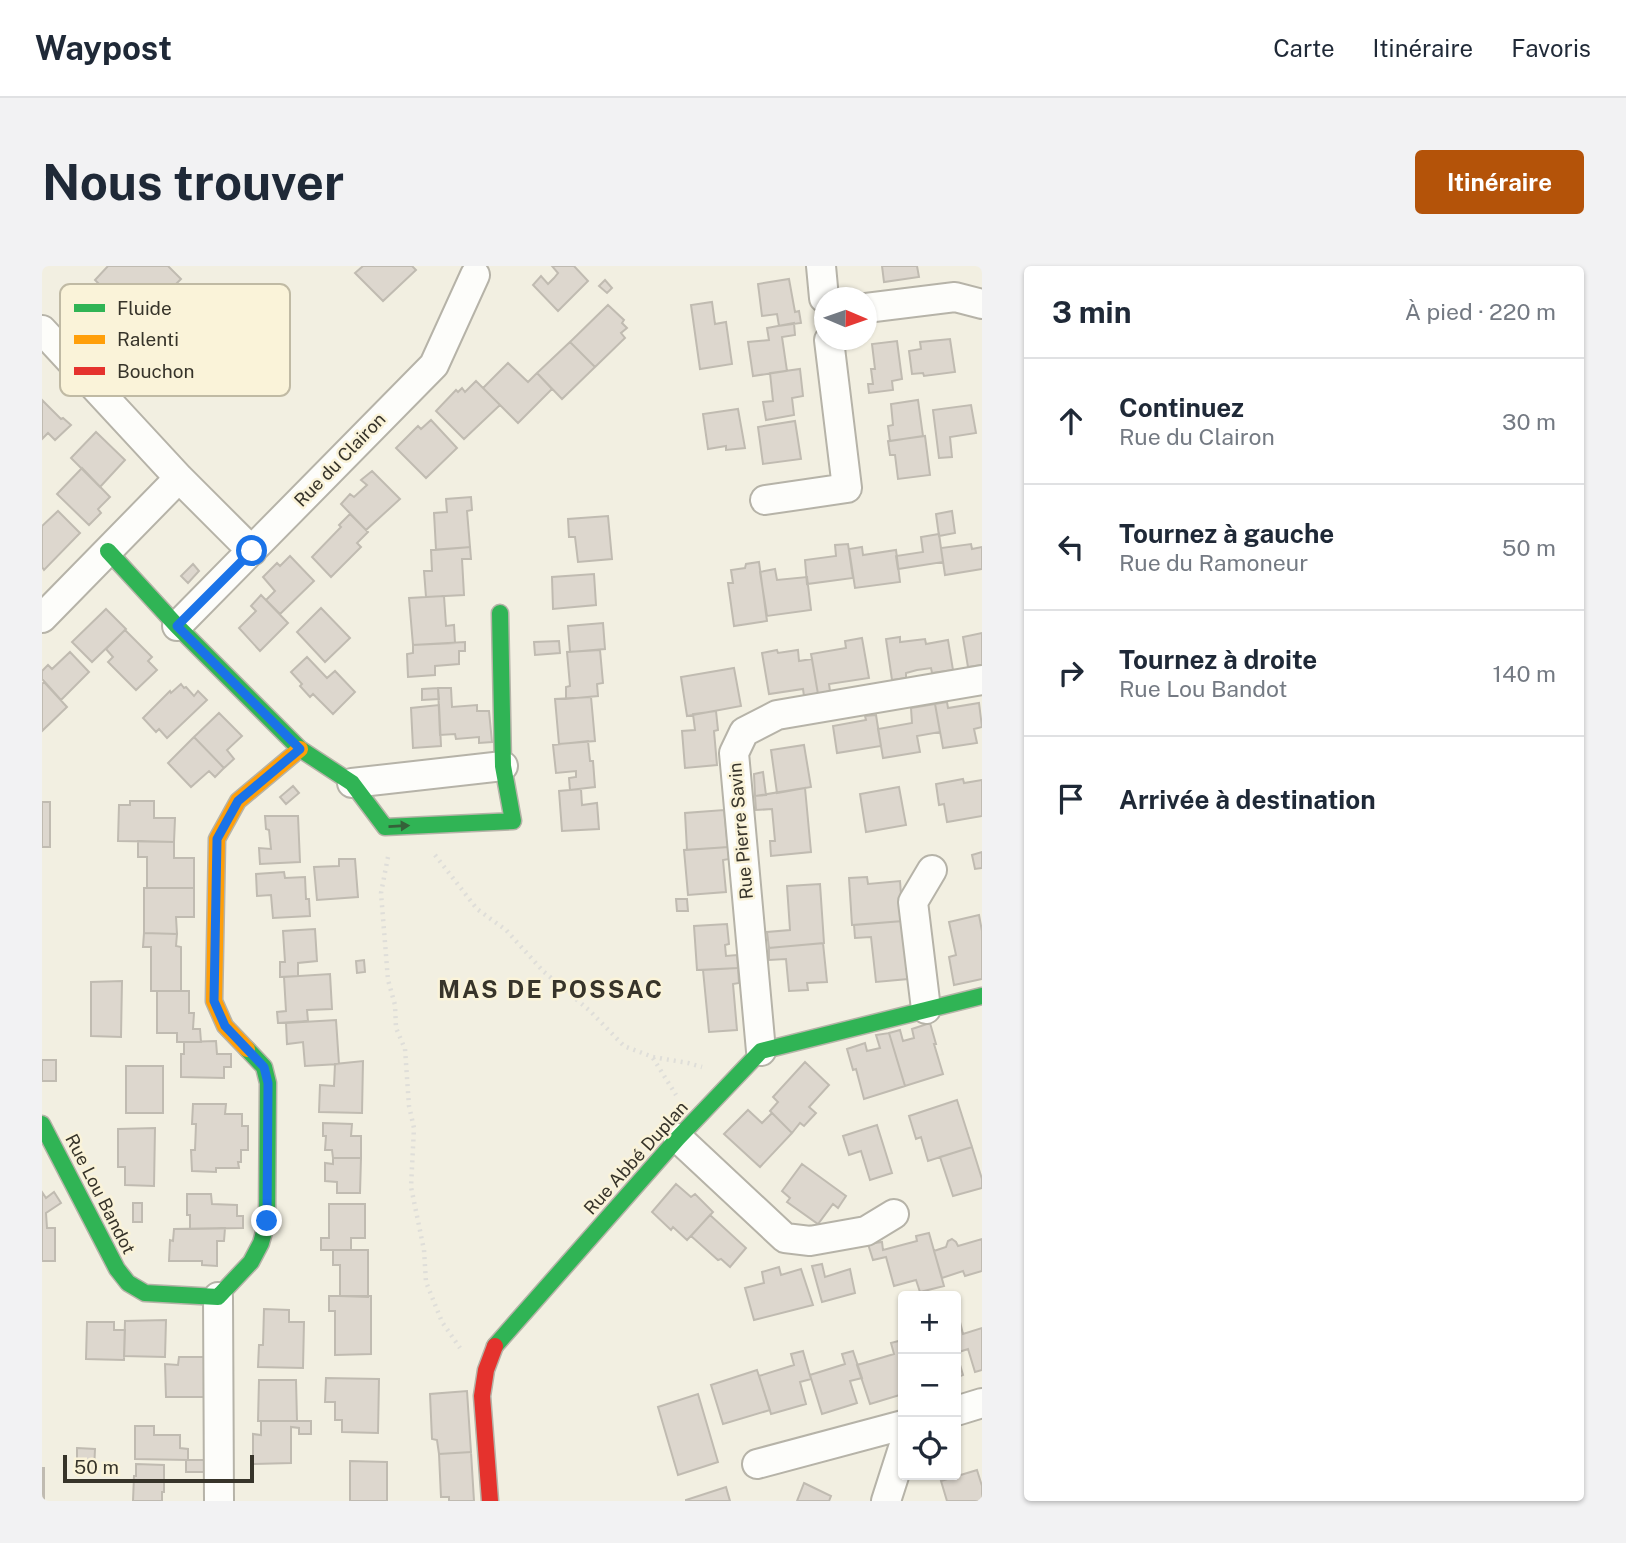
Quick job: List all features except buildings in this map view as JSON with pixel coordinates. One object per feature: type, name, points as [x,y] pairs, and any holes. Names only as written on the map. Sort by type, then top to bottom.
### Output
[{"type":"street","points":[[821,266],[823,287]]},
{"type":"street","name":"Rue du Clairon","points":[[177,626],[433,365],[475,275]]},
{"type":"street","points":[[877,307],[955,297],[982,304]]},
{"type":"street","points":[[42,330],[60,349]]},
{"type":"street","points":[[765,500],[847,488],[831,350]]},
{"type":"street","points":[[103,396],[252,551]]},
{"type":"street","points":[[42,618],[179,478]]},
{"type":"street","points":[[108,551],[177,626],[300,749],[352,783],[385,827],[513,821],[503,766],[500,613]]},
{"type":"street","name":"Rue Pierre Savin","points":[[761,1051],[734,753],[744,732],[777,715],[982,680]]},
{"type":"street","points":[[219,1501],[218,1297],[251,1262],[261,1243],[267,1221],[268,1083],[264,1067],[225,1026],[214,1001],[217,839],[238,801],[300,749]]},
{"type":"street","points":[[352,783],[503,766]]},
{"type":"street","points":[[926,1009],[913,902],[932,870]]},
{"type":"street","points":[[761,1051],[982,996]]},
{"type":"street","name":"Rue Abbé Duplan","points":[[490,1501],[482,1396],[486,1370],[495,1346],[686,1130],[761,1051]]},
{"type":"street","name":"Rue Lou Bandot","points":[[42,1124],[117,1269],[128,1283],[145,1293],[218,1297]]},
{"type":"street","points":[[686,1130],[785,1238],[810,1241],[866,1231],[894,1214]]},
{"type":"street","points":[[961,1410],[982,1404]]},
{"type":"street","points":[[757,1464],[898,1427]]},
{"type":"street","points":[[886,1501],[898,1464]]},
{"type":"path","points":[[384,825],[389,846],[381,893],[388,981],[395,1004],[396,1028],[405,1049],[409,1106],[415,1128],[411,1186],[424,1250],[426,1282],[442,1322],[464,1355],[486,1370]]},
{"type":"path","points":[[436,825],[435,856],[477,909],[506,930],[542,971],[590,1011],[624,1046],[653,1057],[737,1076]]},
{"type":"path","points":[[653,1057],[686,1130]]},
{"type":"traffic: fast","points":[[108,551],[177,626],[300,749],[352,783],[385,827],[513,821],[503,766],[500,613]]},
{"type":"traffic: fast","points":[[495,1346],[678,1138],[761,1051],[982,996]]},
{"type":"traffic: fast","points":[[42,1124],[117,1269],[128,1283],[145,1293],[218,1297],[251,1262],[261,1243],[267,1221],[268,1083],[264,1067],[247,1049]]},
{"type":"traffic: slow","points":[[247,1049],[225,1026],[214,1001],[217,839],[238,801],[300,749]]},
{"type":"traffic: jam","points":[[490,1501],[482,1396],[486,1370],[495,1346]]},
{"type":"district","name":"MAS DE POSSAC","points":[[551,990]]},
{"type":"route","points":[[252,551],[177,626],[300,749],[238,801],[217,839],[214,1001],[225,1026],[264,1067],[268,1083],[267,1221]]}]
